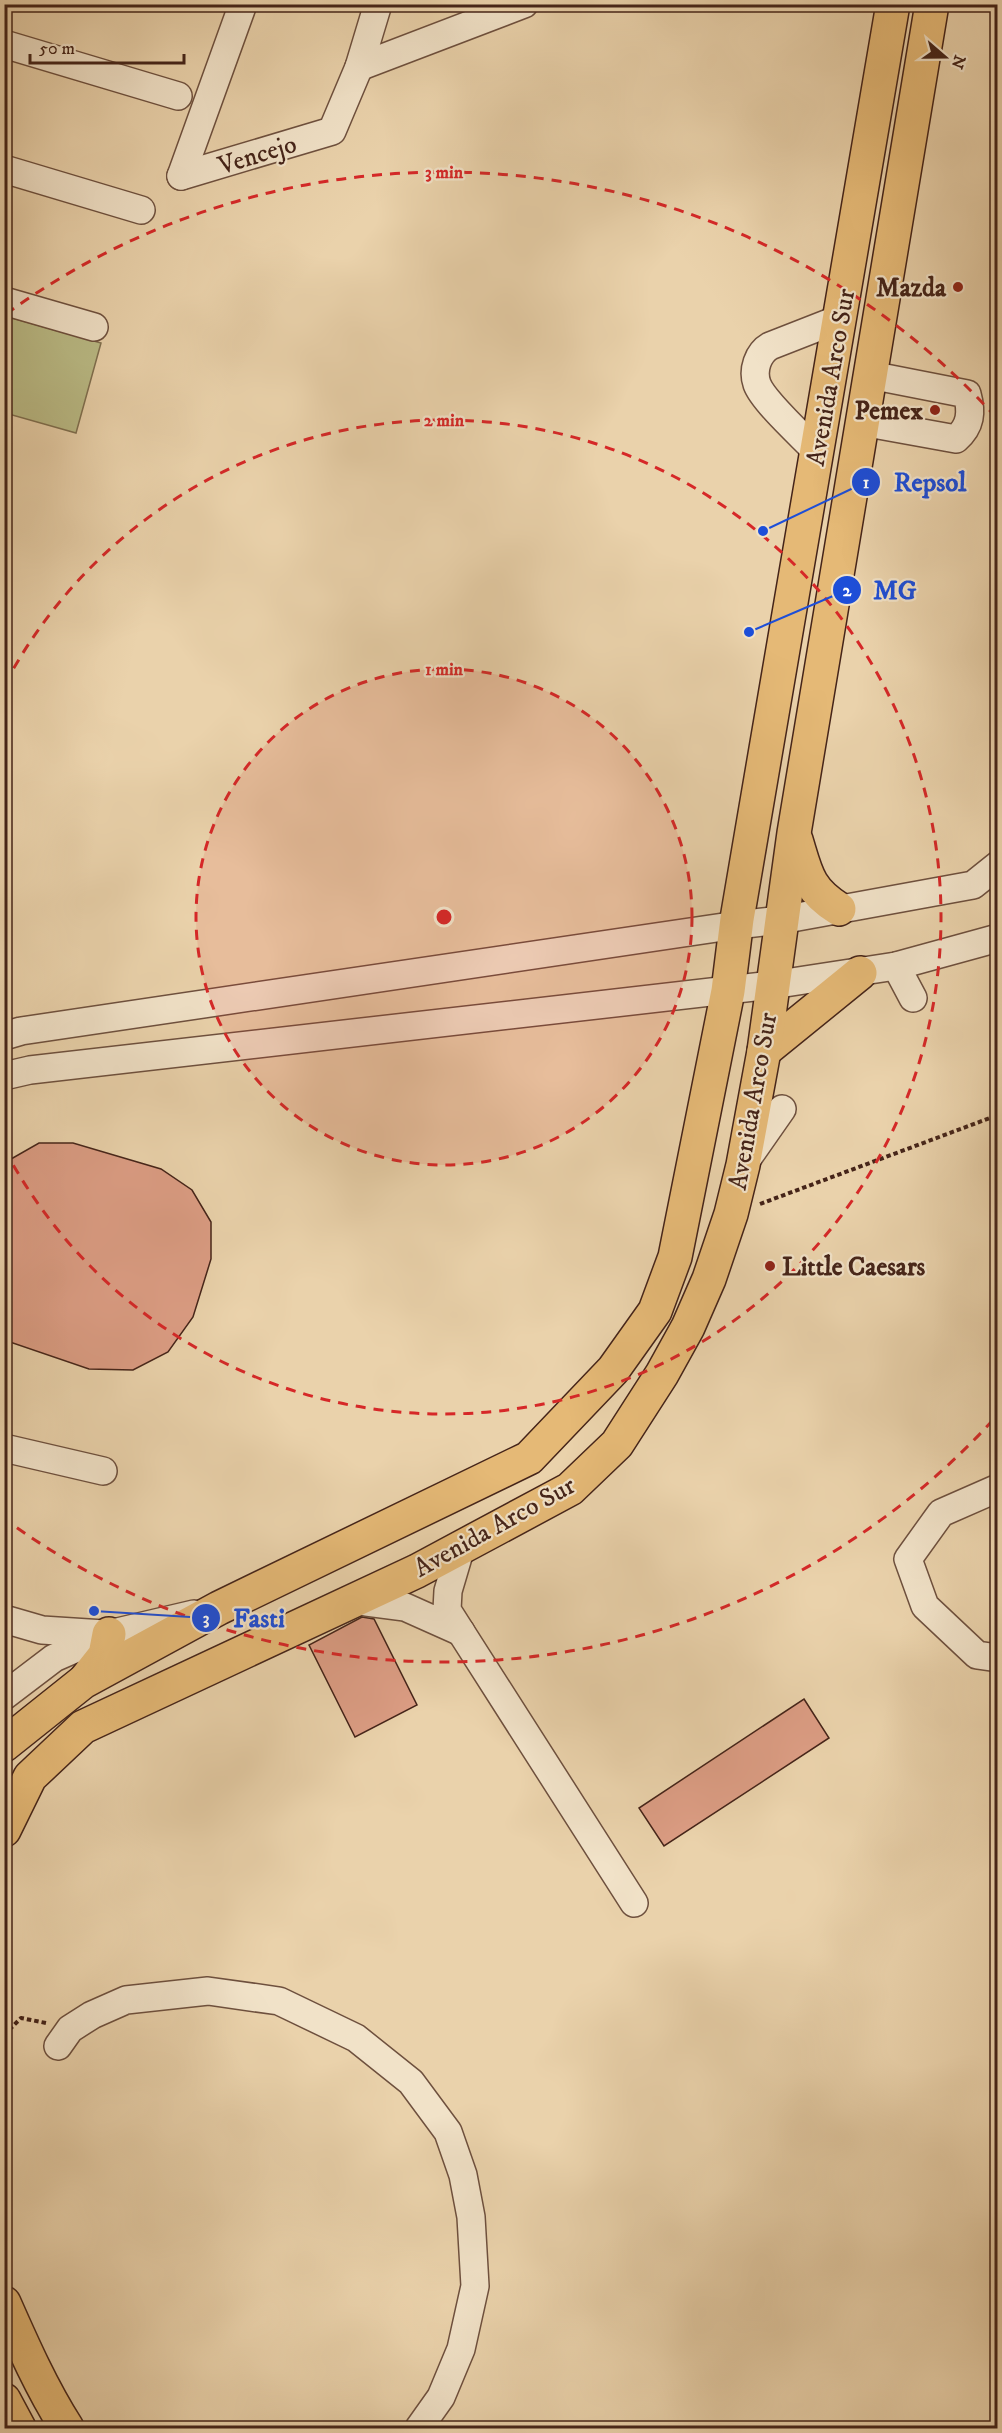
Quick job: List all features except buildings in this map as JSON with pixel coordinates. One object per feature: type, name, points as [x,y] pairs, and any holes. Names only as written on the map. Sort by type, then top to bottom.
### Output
[{"type":"main road","name":"Avenida Arco Sur","points":[[4,1745],[83,1682],[219,1608],[529,1458],[614,1370],[655,1311],[675,1257],[728,991],[737,925],[893,4]]},
{"type":"main road","name":"Avenida Arco Sur","points":[[4,1830],[30,1777],[83,1727],[417,1571],[570,1489],[617,1444],[663,1374],[688,1327],[709,1279],[731,1214],[743,1165],[764,1051],[794,833],[932,4]]},
{"type":"main road","points":[[794,833],[809,880],[823,899],[839,909]]},
{"type":"main road","points":[[764,1051],[860,973]]},
{"type":"main road","points":[[83,1682],[105,1655],[108,1634]]},
{"type":"main road","points":[[4,2303],[35,2370],[67,2428]]},
{"type":"main road","points":[[4,2400],[19,2428]]},
{"type":"street","name":"Vencejo","points":[[243,4],[181,176],[332,131],[359,67]]},
{"type":"street","points":[[359,67],[378,4]]},
{"type":"street","points":[[359,67],[524,4]]},
{"type":"street","points":[[4,44],[178,96]]},
{"type":"street","points":[[4,170],[141,210]]},
{"type":"street","points":[[4,301],[94,327]]},
{"type":"street","points":[[817,452],[777,411],[757,384],[756,372],[763,350],[839,319]]},
{"type":"street","points":[[862,422],[956,438],[966,431],[972,410],[968,394],[870,375]]},
{"type":"street","points":[[4,1036],[33,1029],[781,920],[973,885],[998,865]]},
{"type":"street","points":[[4,1076],[30,1070],[772,986],[896,966],[998,938]]},
{"type":"street","points":[[896,966],[913,998]]},
{"type":"street","points":[[743,1165],[782,1108]]},
{"type":"street","points":[[4,1448],[103,1471]]},
{"type":"street","points":[[998,1488],[941,1513],[908,1559],[925,1606],[977,1655],[998,1658]]},
{"type":"street","points":[[461,1547],[448,1591],[447,1610],[634,1903]]},
{"type":"street","points":[[351,1600],[405,1607],[461,1632]]},
{"type":"street","points":[[4,1696],[54,1658],[108,1634],[219,1608]]},
{"type":"street","points":[[4,1619],[42,1630],[108,1634]]},
{"type":"street","points":[[64,2037],[92,2015],[126,2000],[208,1991],[279,2001],[356,2038],[411,2082],[448,2132],[463,2175],[471,2217],[475,2286],[457,2359],[441,2397],[419,2428]]},
{"type":"path","points":[[731,1214],[998,1115]]},
{"type":"path","points":[[4,2035],[21,2018],[64,2037]]},
{"type":"green space","points":[[5,316],[101,343],[76,433],[5,413]]},
{"type":"place","name":"Mazda","points":[[958,287]]},
{"type":"place","name":"Pemex","points":[[935,410]]},
{"type":"place","name":"Repsol","points":[[763,531]]},
{"type":"place","name":"MG","points":[[749,632]]},
{"type":"place","name":"Little Caesars","points":[[770,1266]]},
{"type":"place","name":"Fasti","points":[[94,1611]]}]
